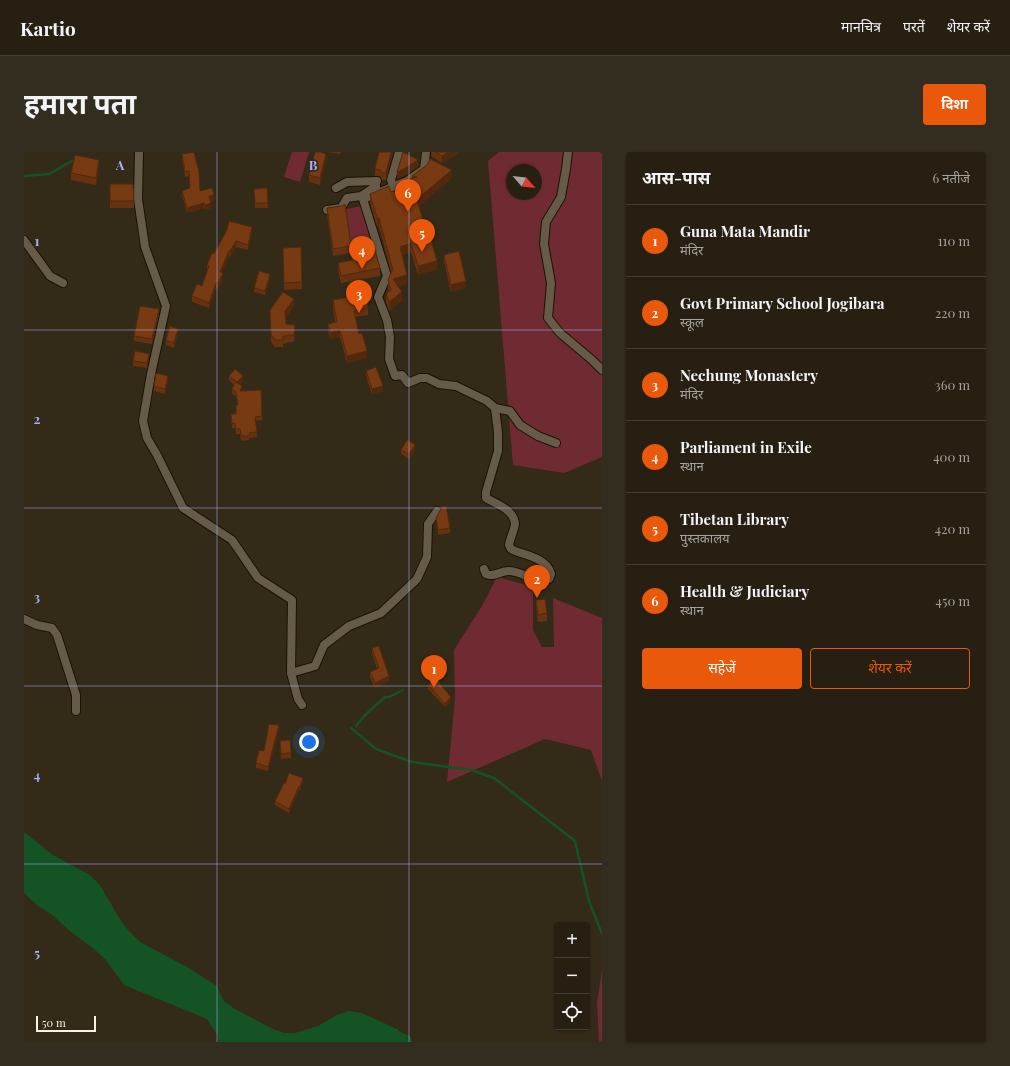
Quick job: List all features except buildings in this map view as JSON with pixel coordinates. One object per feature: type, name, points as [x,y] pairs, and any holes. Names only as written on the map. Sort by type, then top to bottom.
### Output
[{"type":"street","points":[[139,152],[138,199],[145,247],[166,306],[151,374],[143,421],[147,438],[183,508],[232,540],[258,578],[292,600],[291,673],[298,699],[302,705]]},
{"type":"street","points":[[426,152],[424,169],[407,181],[363,199],[387,276],[378,297],[390,337],[389,359],[395,376],[402,375],[408,383],[420,378],[427,378],[438,384],[456,386],[488,401],[495,408],[510,411],[520,425],[538,436],[556,443]]},
{"type":"street","points":[[568,152],[561,197],[546,222],[544,244],[551,283],[548,318],[560,333],[602,370]]},
{"type":"street","points":[[392,183],[391,180],[406,155],[425,164]]},
{"type":"street","points":[[327,210],[341,208],[346,198],[361,196],[376,184],[347,182],[336,188]]},
{"type":"street","points":[[24,240],[50,276],[63,283]]},
{"type":"street","points":[[484,569],[486,574],[489,576],[493,576],[500,572],[510,571],[536,580],[545,581],[549,579],[551,574],[547,565],[542,561],[515,551],[511,548],[509,545],[514,523],[512,517],[506,508],[486,498],[486,492],[498,451],[498,432],[495,408]]},
{"type":"street","points":[[291,673],[315,666],[324,645],[349,626],[381,613],[417,579],[427,557],[428,524],[437,511]]},
{"type":"street","points":[[24,620],[37,625],[52,628],[57,635],[76,695],[76,711]]},
{"type":"shaded area","points":[[292,152],[309,152],[300,182],[284,177]]},
{"type":"shaded area","points":[[499,152],[602,152],[602,457],[564,473],[513,465],[488,161]]},
{"type":"shaded area","points":[[362,206],[373,249],[352,252],[346,209]]},
{"type":"shaded area","points":[[497,577],[533,587],[533,630],[542,647],[554,647],[553,598],[602,618],[602,781],[591,750],[545,739],[447,782],[455,698],[454,650],[483,604]]},
{"type":"shaded area","points":[[24,832],[53,855],[90,875],[100,885],[121,921],[140,942],[187,967],[217,986],[223,1000],[235,1009],[273,1029],[284,1033],[295,1033],[318,1026],[337,1015],[349,1011],[362,1013],[397,1029],[411,1042],[222,1042],[207,1019],[124,985],[105,959],[51,914],[38,906],[24,893]]},
{"type":"shaded area","points":[[602,970],[602,1042],[599,1042],[597,1003]]},
{"type":"waterway","points":[[24,176],[49,174],[72,161]]},
{"type":"waterway","points":[[356,726],[365,715],[385,697],[389,697],[403,690]]},
{"type":"waterway","points":[[351,728],[376,749],[412,762],[471,770],[494,778],[575,841],[589,901],[602,934]]},
{"type":"waterway","points":[[401,1034],[409,1037],[411,1042]]},
{"type":"waterway","points":[[219,1035],[220,1042]]},
{"type":"place","name":"Health & Judiciary","points":[[408,212]]},
{"type":"place","name":"Tibetan Library","points":[[422,252]]},
{"type":"place","name":"Parliament in Exile","points":[[362,269]]},
{"type":"place","name":"Nechung Monastery","points":[[359,313]]},
{"type":"place","name":"Govt Primary School Jogibara","points":[[537,598]]},
{"type":"place","name":"Guna Mata Mandir","points":[[434,688]]}]
